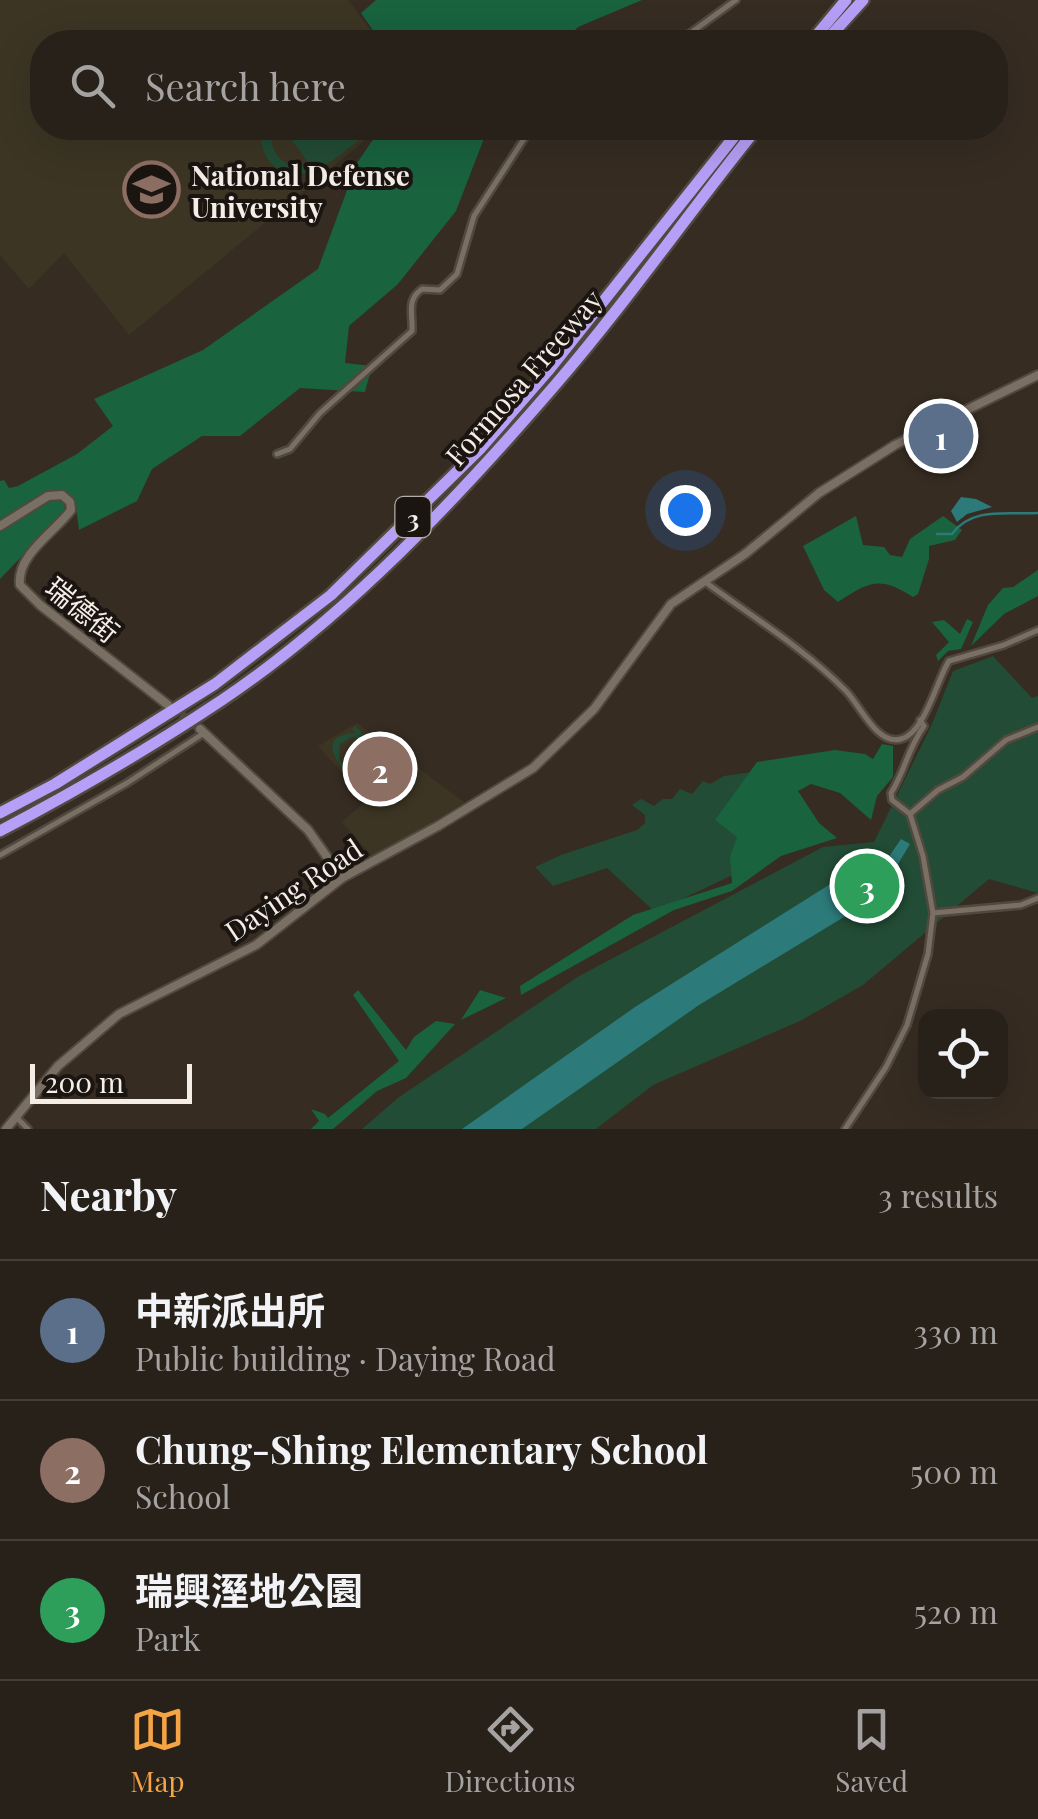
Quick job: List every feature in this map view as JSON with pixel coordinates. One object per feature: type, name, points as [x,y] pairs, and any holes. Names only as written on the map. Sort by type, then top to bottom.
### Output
[{"type":"highway","points":[[821,30],[846,0]]},
{"type":"highway","points":[[836,30],[863,0]]},
{"type":"highway","name":"Formosa Freeway","points":[[0,813],[55,784],[215,684],[331,594],[481,448],[548,371],[731,140]]},
{"type":"highway","name":"Formosa Freeway","points":[[0,831],[80,788],[224,699],[342,606],[426,524],[558,381],[748,140]]},
{"type":"street","points":[[690,30],[736,0]]},
{"type":"street","points":[[277,454],[290,448],[320,414],[412,330],[414,294],[422,289],[440,290],[457,274],[474,216],[523,140]]},
{"type":"street","name":"Daying Road","points":[[6,1129],[58,1066],[119,1014],[256,945],[342,878],[452,818],[532,768],[594,709],[671,604],[745,554],[819,493],[895,445],[1038,375]]},
{"type":"street","name":"瑞德街","points":[[0,526],[48,496],[62,495],[70,502],[72,510],[27,562],[19,577],[20,585],[40,605],[168,704]]},
{"type":"street","points":[[704,581],[826,672],[883,737],[896,740],[906,737],[920,720],[949,661],[1038,630]]},
{"type":"street","points":[[846,1129],[886,1067],[907,1025],[924,971],[933,913],[923,856],[910,814],[892,800],[890,793],[905,770],[908,750],[924,726],[920,720]]},
{"type":"street","points":[[910,814],[938,790],[963,778],[1006,740],[1038,727]]},
{"type":"street","points":[[0,855],[128,783],[202,731],[308,830],[342,878]]},
{"type":"street","points":[[933,913],[1021,905],[1038,898]]},
{"type":"street","points":[[16,1117],[28,1129]]},
{"type":"shaded area","name":"National Defense University","points":[[0,0],[348,0],[371,30],[30,30],[30,140],[365,140],[129,335],[64,253],[29,289],[0,255]]},
{"type":"shaded area","points":[[357,723],[464,802],[410,838],[372,856],[342,822],[367,800],[318,746]]},
{"type":"green space","points":[[376,0],[642,0],[575,30],[373,30],[361,13]]},
{"type":"green space","points":[[261,140],[272,140],[275,152],[285,163],[301,166],[310,165],[292,140],[359,140],[326,164],[298,174],[285,173],[273,165]]},
{"type":"green space","points":[[483,140],[456,211],[398,284],[349,326],[345,363],[372,366],[365,392],[300,388],[240,436],[202,436],[152,469],[137,501],[79,530],[75,500],[65,491],[47,492],[0,520],[0,481],[4,480],[9,488],[18,486],[77,454],[113,426],[94,399],[203,350],[318,269],[357,163],[372,141]]},
{"type":"green space","points":[[50,499],[64,502],[65,511],[0,579],[0,531]]},
{"type":"green space","points":[[856,516],[863,545],[884,547],[890,555],[902,557],[910,539],[943,516],[962,530],[955,540],[929,546],[929,559],[918,594],[913,597],[892,586],[875,584],[838,602],[824,590],[803,546]]},
{"type":"green space","points":[[1038,570],[1038,596],[1004,614],[971,646],[988,605],[1003,588],[1013,587]]},
{"type":"green space","points":[[967,619],[973,622],[961,649],[948,651],[938,661],[936,655],[949,642],[932,622],[944,620],[960,634]]},
{"type":"green space","points":[[993,656],[1032,698],[1038,696],[1038,893],[989,879],[863,985],[800,1021],[653,1085],[596,1129],[362,1129],[399,1097],[579,976],[823,847],[874,842],[932,724],[953,671]]},
{"type":"green space","points":[[355,726],[408,776],[403,780],[397,774],[394,788],[386,795],[367,794],[336,759],[334,742],[356,733],[352,729]],"holes":[[[352,737],[361,739],[391,771],[385,791],[361,781],[339,760],[340,744]]]},
{"type":"green space","points":[[882,744],[893,746],[893,777],[877,796],[871,820],[840,793],[811,784],[798,791],[819,823],[837,838],[781,856],[732,891],[674,910],[521,995],[520,986],[633,915],[732,883],[730,857],[737,837],[715,820],[757,762],[835,750],[865,754],[873,759]]},
{"type":"green space","points":[[758,771],[768,858],[655,912],[607,868],[553,886],[535,867],[637,830],[645,823],[645,815],[632,805],[641,799],[654,806],[663,799],[672,799],[680,789],[692,794],[703,781],[710,784],[724,776]]},
{"type":"green space","points":[[358,990],[406,1050],[414,1037],[436,1021],[455,1024],[406,1078],[377,1091],[333,1129],[311,1129],[319,1121],[311,1109],[328,1118],[399,1061],[353,995]]},
{"type":"green space","points":[[480,990],[506,998],[461,1020]]},
{"type":"water","points":[[961,497],[992,507],[967,514],[957,522],[951,511]]},
{"type":"water","points":[[901,839],[910,844],[898,864],[900,883],[699,1005],[522,1129],[462,1129],[635,1007],[875,856],[888,858]]},
{"type":"waterway","points":[[937,534],[952,534],[960,525],[980,516],[1038,513]]},
{"type":"tunnel","points":[[172,707],[200,729]]},
{"type":"place","name":"National Defense University","points":[[152,190]]},
{"type":"place","name":"中新派出所","points":[[941,436]]},
{"type":"place","name":"Chung-Shing Elementary School","points":[[380,769]]},
{"type":"place","name":"瑞興溼地公園","points":[[867,886]]}]
